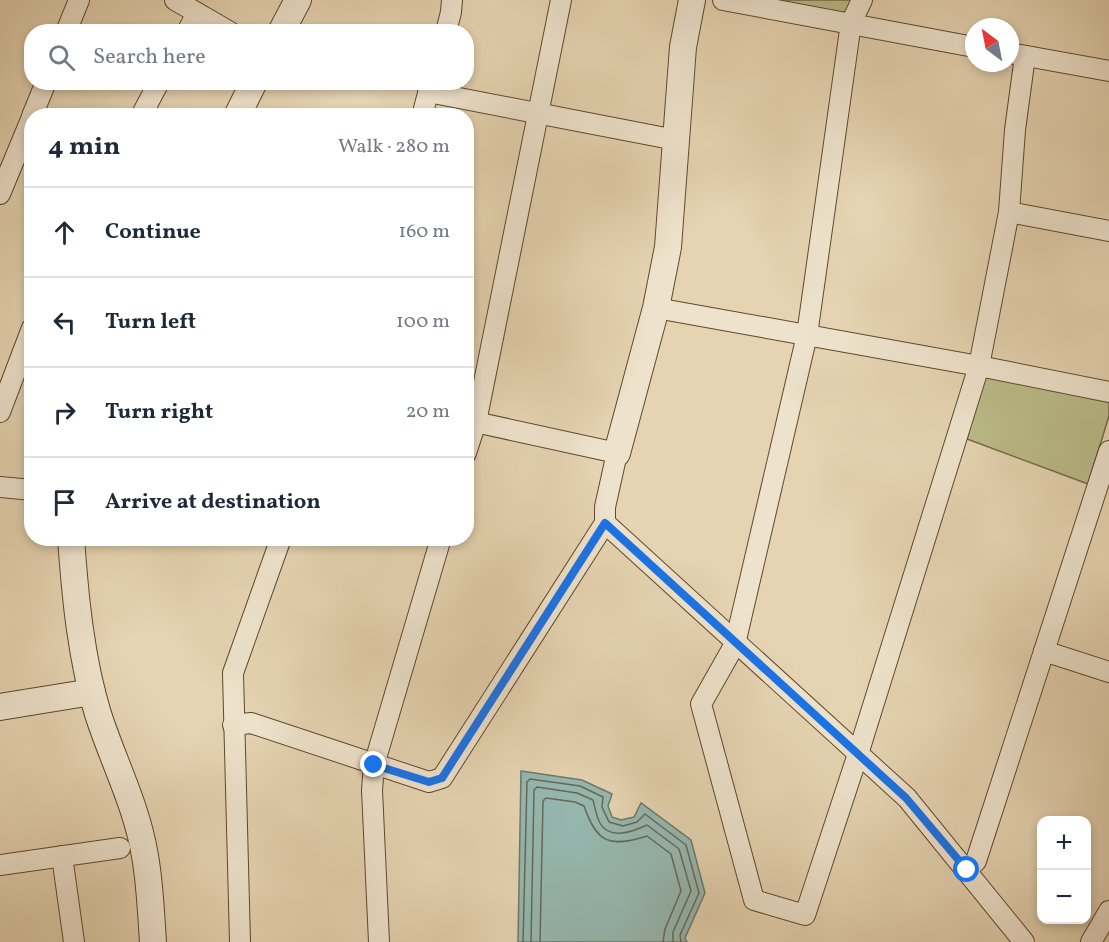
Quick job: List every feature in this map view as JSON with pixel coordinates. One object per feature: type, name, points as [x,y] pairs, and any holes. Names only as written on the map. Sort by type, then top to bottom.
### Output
[{"type":"street","points":[[69,24],[79,0]]},
{"type":"street","points":[[175,0],[215,24]]},
{"type":"street","points":[[285,24],[298,0]]},
{"type":"street","points":[[448,24],[452,0]]},
{"type":"street","points":[[474,408],[539,115],[561,0]]},
{"type":"street","points":[[233,725],[250,723],[429,782],[442,778],[605,523],[605,507],[617,453],[656,308],[668,247],[683,47],[692,0]]},
{"type":"street","points":[[723,0],[965,44]]},
{"type":"street","points":[[862,0],[851,23],[807,335],[735,644],[701,704],[754,900],[805,915],[858,754],[978,366],[1009,212],[1017,72]]},
{"type":"street","points":[[191,24],[197,14]]},
{"type":"street","points":[[1019,55],[1109,71]]},
{"type":"street","points":[[35,108],[43,90]]},
{"type":"street","points":[[145,108],[155,90]]},
{"type":"street","points":[[241,108],[250,90]]},
{"type":"street","points":[[424,108],[429,90]]},
{"type":"street","points":[[442,90],[539,115],[676,140]]},
{"type":"street","points":[[0,194],[24,136]]},
{"type":"street","points":[[1009,212],[1109,231]]},
{"type":"street","points":[[656,308],[1109,392]]},
{"type":"street","points":[[0,412],[24,349]]},
{"type":"street","points":[[474,422],[617,453]]},
{"type":"street","points":[[967,870],[976,861],[1109,451]]},
{"type":"street","points":[[0,487],[24,489]]},
{"type":"street","points":[[605,523],[906,798],[1024,942]]},
{"type":"street","points":[[72,546],[83,641],[92,692],[126,789],[145,854],[153,942]]},
{"type":"street","points":[[240,942],[232,673],[278,546]]},
{"type":"street","points":[[379,942],[372,790],[374,765],[439,546]]},
{"type":"street","points":[[1044,651],[1109,672]]},
{"type":"street","points":[[0,707],[92,692]]},
{"type":"street","points":[[0,866],[120,848]]},
{"type":"street","points":[[62,856],[74,942]]},
{"type":"street","points":[[1091,942],[1109,911]]},
{"type":"green space","points":[[762,0],[854,0],[849,10],[838,15]]},
{"type":"green space","points":[[986,375],[1109,402],[1109,416],[1088,484],[967,439],[982,380]]},
{"type":"water","points":[[521,771],[582,780],[612,794],[608,806],[612,817],[621,820],[634,817],[641,803],[691,840],[705,893],[685,938],[687,942],[518,942]]},
{"type":"route","points":[[374,765],[429,782],[442,778],[605,523],[906,798],[967,870]]}]
